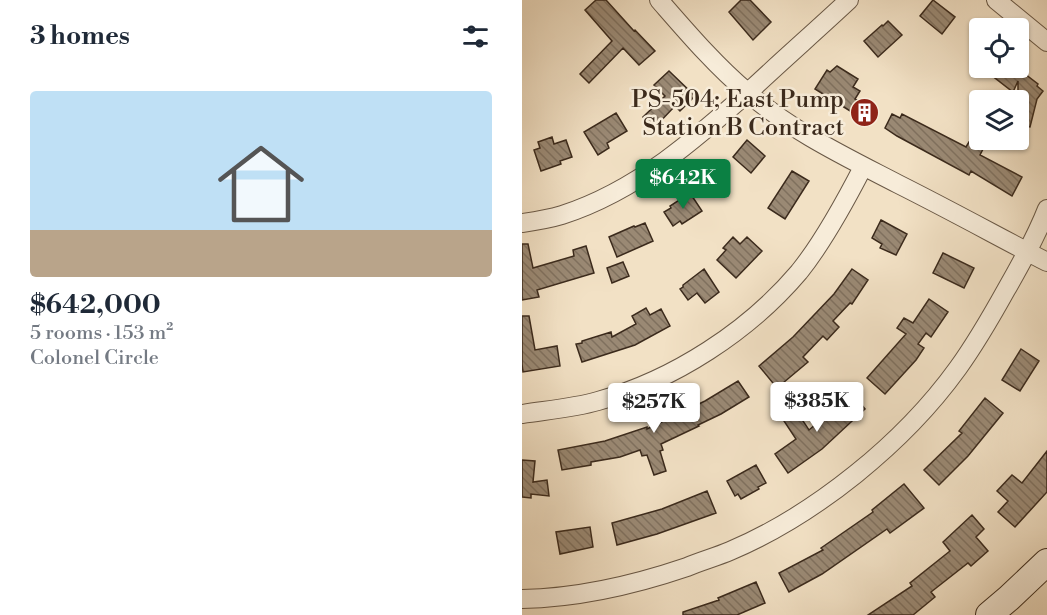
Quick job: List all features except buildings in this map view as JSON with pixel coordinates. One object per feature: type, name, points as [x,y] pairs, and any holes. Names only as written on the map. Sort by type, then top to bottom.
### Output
[{"type":"main road","points":[[989,615],[1047,562]]},
{"type":"street","points":[[659,0],[720,67],[769,110],[811,138],[863,167],[1047,262]]},
{"type":"street","points":[[522,223],[563,215],[602,199],[640,179],[708,127],[849,0]]},
{"type":"street","points":[[996,0],[1047,42]]},
{"type":"street","points":[[522,414],[571,407],[632,390],[678,369],[717,345],[780,293],[801,270],[863,167]]},
{"type":"street","points":[[522,599],[577,594],[622,586],[666,574],[729,551],[773,530],[819,501],[859,471],[901,434],[958,369],[987,324],[1047,209]]},
{"type":"place","name":"PS-504; East Pump Station B Contract","points":[[865,113]]}]
